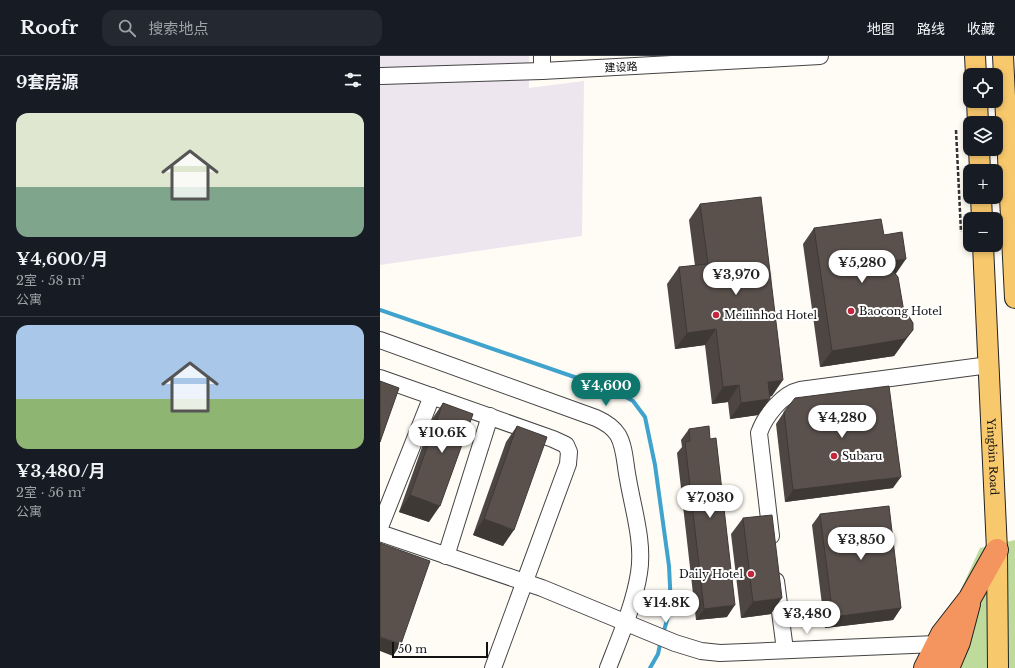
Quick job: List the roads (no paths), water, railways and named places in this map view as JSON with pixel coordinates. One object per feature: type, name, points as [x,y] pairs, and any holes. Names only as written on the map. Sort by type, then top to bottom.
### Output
[{"type":"highway","points":[[925,668],[936,644],[970,598],[996,550]]},
{"type":"highway","points":[[948,668],[959,642],[970,598]]},
{"type":"main road","points":[[975,56],[976,68]]},
{"type":"main road","points":[[1003,56],[1015,298]]},
{"type":"main road","name":"Yingbin Road","points":[[984,252],[996,550],[998,668]]},
{"type":"street","name":"建设路","points":[[381,76],[542,64],[820,56]]},
{"type":"street","points":[[380,340],[596,418],[611,426],[617,434],[624,456],[640,551],[639,572],[626,623],[608,668]]},
{"type":"street","points":[[785,650],[759,433],[765,421],[786,396],[800,390],[989,365]]},
{"type":"street","points":[[380,378],[566,444],[569,452],[568,464],[493,668]]},
{"type":"street","points":[[380,527],[432,396]]},
{"type":"street","points":[[446,556],[490,416]]},
{"type":"street","points":[[380,533],[524,583],[675,643],[701,650],[720,653],[936,644]]},
{"type":"waterway","points":[[380,310],[615,391],[633,401],[645,417],[655,465],[669,566],[671,606],[663,634]]},
{"type":"waterway","points":[[650,668],[658,654],[661,640]]},
{"type":"place","name":"Baocong Hotel","points":[[851,311]]},
{"type":"place","name":"Meilinhod Hotel","points":[[716,315]]},
{"type":"place","name":"Subaru","points":[[834,456]]},
{"type":"place","name":"Daily Hotel","points":[[751,574]]}]
